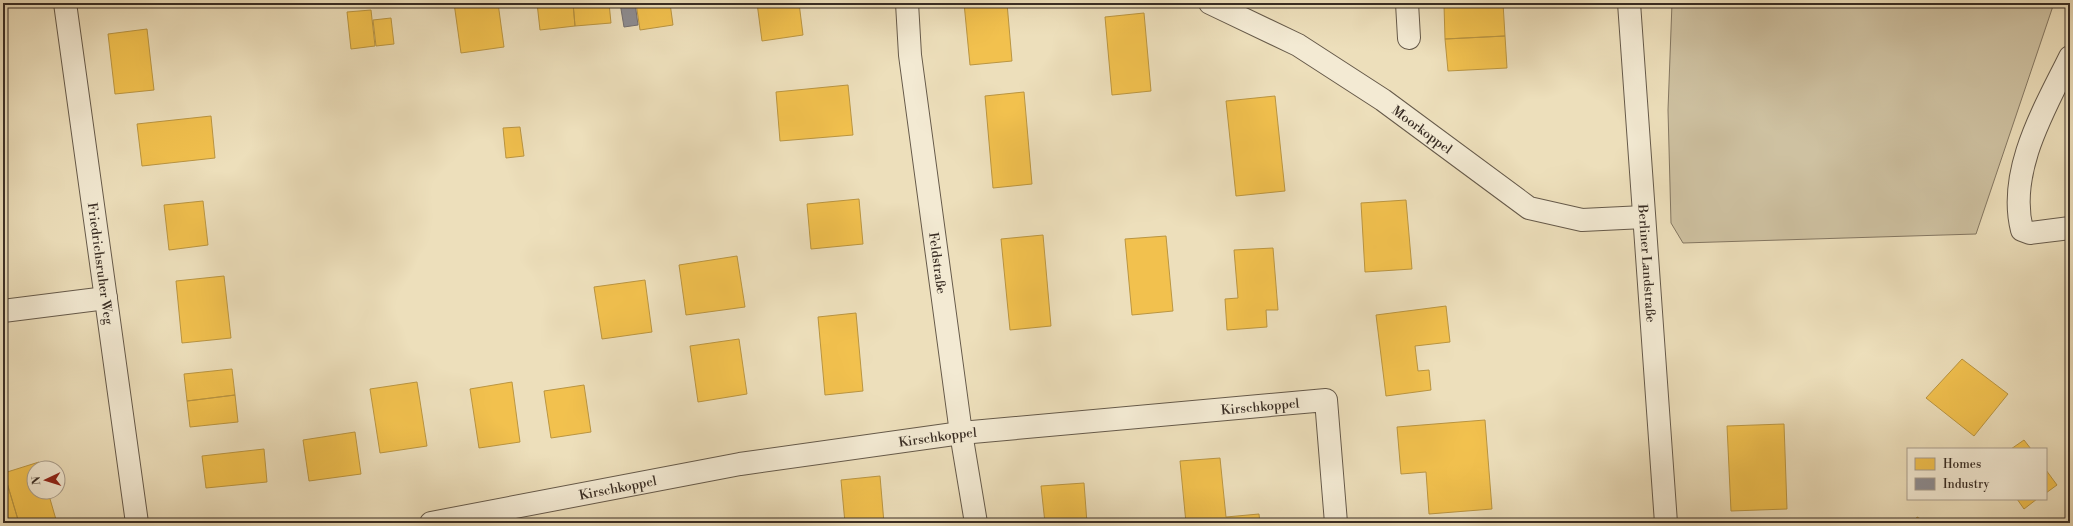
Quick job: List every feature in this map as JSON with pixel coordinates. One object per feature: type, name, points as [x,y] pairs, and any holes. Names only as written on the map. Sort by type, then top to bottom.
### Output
[{"type":"street","name":"Friedrichsruher Weg","points":[[65,3],[137,523]]},
{"type":"street","name":"Feldstraße","points":[[906,3],[910,55],[961,433],[976,523]]},
{"type":"street","name":"Moorkoppel","points":[[1210,3],[1304,50],[1383,100],[1530,208],[1582,220],[1644,217]]},
{"type":"street","points":[[1407,3],[1409,38]]},
{"type":"street","name":"Berliner Landstraße","points":[[1629,3],[1666,523]]},
{"type":"street","points":[[2070,57],[2032,140],[2018,190],[2019,218],[2022,230],[2030,233],[2070,228]]},
{"type":"street","points":[[3,311],[106,298]]},
{"type":"street","name":"Kirschkoppel","points":[[431,523],[478,519],[740,464],[961,433],[1326,400],[1336,523]]},
{"type":"shaded area","points":[[1672,3],[2054,3],[1976,234],[1683,243],[1671,223],[1668,110]]},
{"type":"building: Homes","points":[[454,3],[498,3],[504,47],[461,53]]},
{"type":"building: Homes","points":[[537,3],[573,3],[575,26],[540,30]]},
{"type":"building: Homes","points":[[573,3],[609,3],[611,23],[575,26]]},
{"type":"building: Homes","points":[[636,3],[670,3],[673,25],[640,30]]},
{"type":"building: Homes","points":[[757,3],[799,3],[803,35],[762,41]]},
{"type":"building: Homes","points":[[964,3],[1007,3],[1012,61],[970,65]]},
{"type":"building: Homes","points":[[1503,3],[1505,36],[1445,39],[1444,5]]},
{"type":"building: Homes","points":[[371,10],[375,46],[351,49],[347,12]]},
{"type":"building: Homes","points":[[1144,13],[1151,91],[1112,95],[1105,17]]},
{"type":"building: Homes","points":[[391,18],[394,44],[376,46],[373,20]]},
{"type":"building: Homes","points":[[147,29],[154,90],[115,94],[108,34]]},
{"type":"building: Homes","points":[[1505,36],[1507,68],[1448,71],[1445,39]]},
{"type":"building: Homes","points":[[848,85],[853,135],[780,141],[776,92]]},
{"type":"building: Homes","points":[[1024,92],[1032,184],[993,188],[985,96]]},
{"type":"building: Homes","points":[[1275,96],[1285,191],[1236,196],[1226,101]]},
{"type":"building: Homes","points":[[211,116],[215,158],[142,166],[137,124]]},
{"type":"building: Homes","points":[[520,127],[524,156],[506,158],[503,128]]},
{"type":"building: Homes","points":[[859,199],[863,244],[811,249],[807,204]]},
{"type":"building: Homes","points":[[1406,200],[1412,269],[1365,272],[1361,203]]},
{"type":"building: Homes","points":[[203,201],[208,245],[169,250],[164,205]]},
{"type":"building: Homes","points":[[1043,235],[1051,326],[1010,330],[1001,239]]},
{"type":"building: Homes","points":[[1166,236],[1173,311],[1132,315],[1125,239]]},
{"type":"building: Homes","points":[[1273,248],[1278,310],[1266,310],[1267,327],[1227,330],[1225,299],[1238,298],[1234,250]]},
{"type":"building: Homes","points":[[737,256],[745,307],[686,315],[679,265]]},
{"type":"building: Homes","points":[[224,276],[231,338],[182,343],[176,281]]},
{"type":"building: Homes","points":[[645,280],[652,332],[602,339],[594,287]]},
{"type":"building: Homes","points":[[1446,306],[1450,342],[1415,346],[1418,371],[1429,370],[1431,390],[1386,396],[1376,315]]},
{"type":"building: Homes","points":[[856,313],[863,391],[825,395],[818,317]]},
{"type":"building: Homes","points":[[739,339],[747,394],[698,402],[690,346]]},
{"type":"building: Homes","points":[[1962,359],[2008,394],[1974,436],[1926,398]]},
{"type":"building: Homes","points":[[232,369],[235,395],[187,401],[184,374]]},
{"type":"building: Homes","points":[[417,382],[427,446],[380,453],[370,389]]},
{"type":"building: Homes","points":[[512,382],[520,442],[479,448],[470,389]]},
{"type":"building: Homes","points":[[584,385],[591,432],[551,438],[544,391]]},
{"type":"building: Homes","points":[[235,395],[238,422],[190,427],[187,401]]},
{"type":"building: Homes","points":[[1485,420],[1492,509],[1429,514],[1426,472],[1401,474],[1397,427]]},
{"type":"building: Homes","points":[[1784,424],[1787,509],[1731,511],[1727,426]]},
{"type":"building: Homes","points":[[355,432],[361,474],[309,481],[303,440]]},
{"type":"building: Homes","points":[[2024,440],[2030,448],[2012,448]]},
{"type":"building: Homes","points":[[264,449],[267,482],[206,488],[202,456]]},
{"type":"building: Homes","points":[[1220,458],[1226,517],[1259,514],[1260,523],[1186,523],[1180,461]]},
{"type":"building: Homes","points":[[26,466],[26,500],[50,500],[57,523],[19,523],[4,473]]},
{"type":"building: Homes","points":[[2047,471],[2057,485],[2047,492]]},
{"type":"building: Homes","points":[[4,473],[19,523],[3,523]]},
{"type":"building: Homes","points":[[880,476],[884,523],[845,523],[841,480]]},
{"type":"building: Homes","points":[[1084,483],[1087,523],[1045,523],[1041,486]]},
{"type":"building: Homes","points":[[2018,500],[2036,500],[2024,509]]},
{"type":"building: Homes","points":[[1917,517],[1928,523],[1914,523]]},
{"type":"building: Industry","points":[[620,3],[635,3],[638,25],[624,27]]}]
